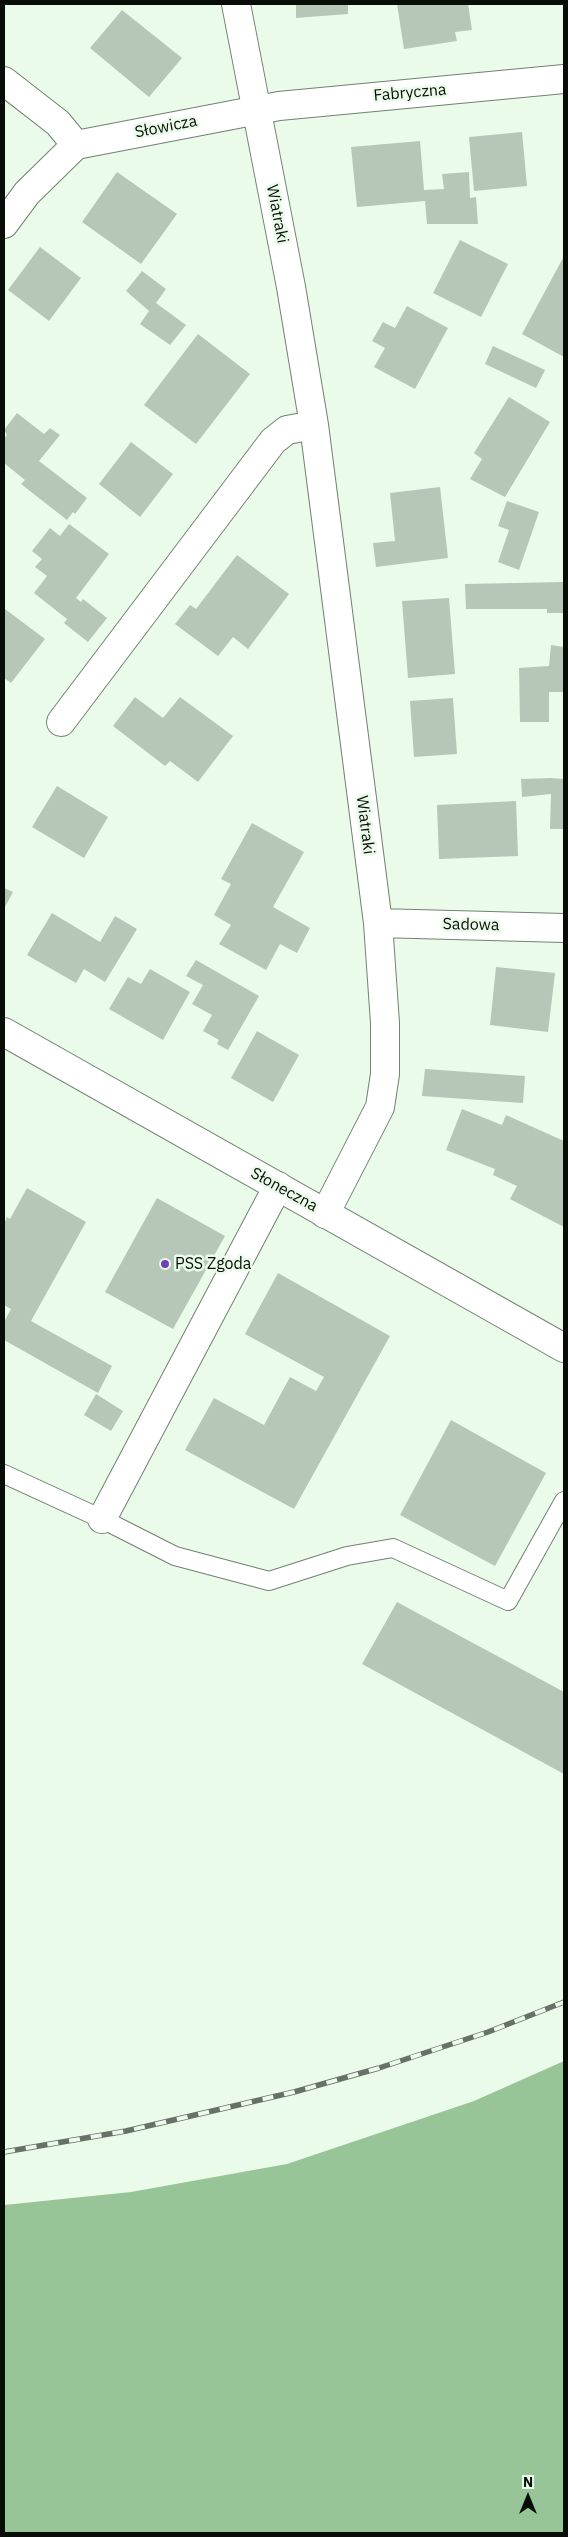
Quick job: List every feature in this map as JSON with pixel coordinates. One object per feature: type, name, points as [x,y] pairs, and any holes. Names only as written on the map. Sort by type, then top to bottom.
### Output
[{"type":"street","name":"Wiatraki","points":[[236,4],[291,287],[314,425],[378,923],[385,1023],[385,1074],[380,1106],[325,1214]]},
{"type":"street","name":"Fabryczna","points":[[256,110],[279,106],[564,79]]},
{"type":"street","points":[[4,81],[58,123],[76,145],[45,175],[4,224]]},
{"type":"street","name":"Słowicza","points":[[76,145],[256,110]]},
{"type":"street","points":[[61,722],[273,440],[287,430],[314,425]]},
{"type":"street","name":"Sadowa","points":[[378,923],[564,928]]},
{"type":"street","name":"Słoneczna","points":[[4,1032],[564,1348]]},
{"type":"street","points":[[102,1519],[278,1186]]},
{"type":"lane","points":[[4,1474],[102,1519],[175,1556],[269,1581],[347,1556],[393,1548],[508,1601],[564,1501]]},
{"type":"green space","points":[[564,2061],[564,2533],[4,2533],[4,2205],[131,2192],[287,2164],[474,2101]]},
{"type":"building","points":[[296,4],[348,4],[348,14],[296,18]]},
{"type":"building","points":[[397,4],[468,4],[472,30],[455,32],[457,41],[404,49]]},
{"type":"building","points":[[122,10],[182,58],[149,97],[90,48]]},
{"type":"building","points":[[522,132],[527,186],[474,191],[469,137]]},
{"type":"building","points":[[420,141],[424,190],[444,189],[442,174],[469,172],[470,198],[476,197],[478,224],[427,224],[425,201],[357,207],[351,147]]},
{"type":"building","points":[[117,172],[177,214],[141,264],[82,222]]},
{"type":"building","points":[[460,240],[508,264],[481,317],[433,293]]},
{"type":"building","points":[[40,247],[81,278],[49,321],[8,290]]},
{"type":"building","points":[[564,256],[564,357],[522,334]]},
{"type":"building","points":[[142,271],[166,289],[156,303],[186,325],[170,345],[140,324],[149,311],[126,291]]},
{"type":"building","points":[[407,306],[448,328],[415,389],[374,367],[385,348],[372,341],[383,322],[395,328]]},
{"type":"building","points":[[198,334],[250,374],[196,444],[144,405]]},
{"type":"building","points":[[493,346],[545,370],[536,388],[485,364]]},
{"type":"building","points":[[509,397],[550,422],[505,497],[470,479],[482,459],[474,453]]},
{"type":"building","points":[[17,413],[44,434],[50,428],[60,435],[39,461],[87,498],[75,514],[73,512],[67,520],[21,484],[25,480],[4,463],[4,439],[7,435],[4,430]]},
{"type":"building","points":[[131,442],[173,474],[140,517],[99,484]]},
{"type":"building","points":[[440,487],[448,558],[376,567],[373,543],[395,541],[390,493]]},
{"type":"building","points":[[507,501],[539,512],[519,570],[498,562],[509,530],[498,526]]},
{"type":"building","points":[[69,524],[109,554],[76,598],[81,602],[83,599],[107,618],[88,642],[64,623],[67,619],[34,593],[47,576],[35,567],[42,559],[32,551],[50,528],[60,536]]},
{"type":"building","points":[[237,555],[289,594],[248,649],[233,637],[218,656],[175,624],[190,605],[196,609]]},
{"type":"building","points":[[564,582],[564,613],[547,613],[547,609],[466,609],[465,584]]},
{"type":"building","points":[[449,598],[455,674],[408,678],[402,601]]},
{"type":"building","points":[[5,609],[45,639],[11,683],[4,678]]},
{"type":"building","points":[[551,645],[564,647],[564,692],[549,692],[549,722],[520,722],[519,668],[549,666]]},
{"type":"building","points":[[135,697],[163,718],[180,697],[233,736],[198,782],[170,761],[165,766],[113,726]]},
{"type":"building","points":[[453,698],[457,754],[414,757],[410,701]]},
{"type":"building","points":[[521,779],[564,779],[564,829],[550,829],[551,794],[522,797]]},
{"type":"building","points":[[57,786],[108,817],[84,858],[32,827]]},
{"type":"building","points":[[516,801],[518,856],[439,859],[437,805]]},
{"type":"building","points":[[252,823],[304,852],[273,907],[310,928],[297,953],[280,944],[266,970],[219,944],[231,925],[214,915],[231,884],[221,879]]},
{"type":"building","points":[[4,888],[13,892],[4,909]]},
{"type":"building","points":[[52,913],[100,942],[115,916],[137,929],[105,982],[84,969],[76,983],[27,955]]},
{"type":"building","points":[[196,960],[259,996],[228,1050],[217,1044],[219,1040],[203,1031],[212,1015],[192,1004],[203,985],[186,976]]},
{"type":"building","points":[[496,967],[555,973],[548,1032],[490,1025]]},
{"type":"building","points":[[150,969],[190,992],[163,1040],[109,1009],[128,977],[141,984]]},
{"type":"building","points":[[257,1031],[299,1055],[273,1102],[231,1078]]},
{"type":"building","points":[[425,1069],[525,1076],[523,1103],[422,1096]]},
{"type":"building","points":[[462,1109],[502,1125],[506,1115],[564,1141],[564,1227],[510,1199],[517,1186],[493,1175],[495,1169],[446,1150]]},
{"type":"building","points":[[27,1188],[86,1222],[31,1321],[112,1366],[98,1393],[4,1340],[4,1322],[11,1309],[4,1305],[4,1224],[7,1217],[10,1219]]},
{"type":"building","name":"PSS Zgoda","points":[[157,1198],[225,1236],[173,1329],[105,1292]]},
{"type":"building","points":[[278,1273],[390,1336],[294,1509],[185,1450],[214,1398],[264,1425],[290,1377],[316,1391],[324,1377],[245,1334]]},
{"type":"building","points":[[96,1394],[123,1411],[111,1431],[84,1415]]},
{"type":"building","points":[[451,1420],[546,1473],[495,1566],[400,1515]]},
{"type":"building","points":[[397,1602],[564,1692],[564,1774],[362,1664]]},
{"type":"railway","points":[[4,2152],[126,2131],[294,2092],[379,2068],[488,2032],[564,2002]]},
{"type":"place","name":"PSS Zgoda","points":[[165,1264]]}]
